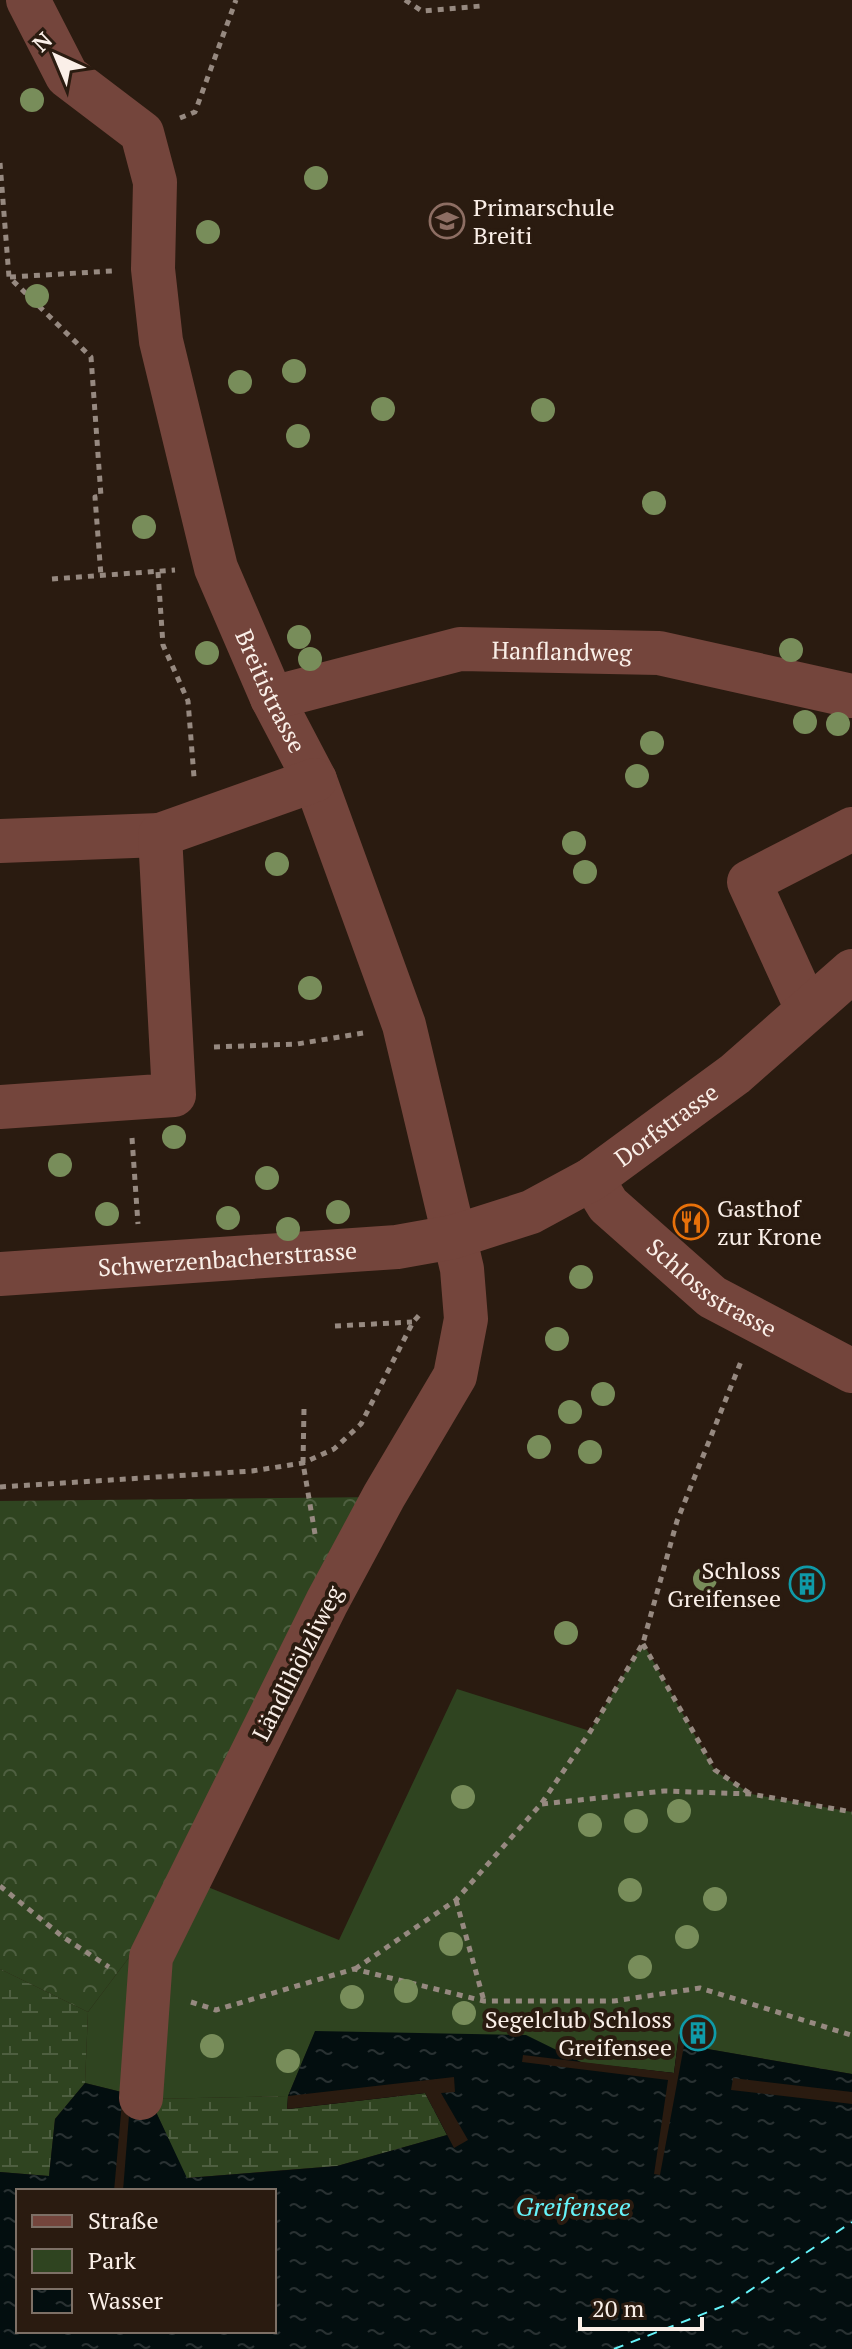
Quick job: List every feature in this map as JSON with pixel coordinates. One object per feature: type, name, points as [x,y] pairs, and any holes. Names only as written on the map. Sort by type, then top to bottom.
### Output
[{"type":"street","points":[[28,0],[67,76],[142,133]]},
{"type":"street","name":"Breitistrasse","points":[[142,133],[155,182],[153,269],[161,341],[216,568],[272,698],[315,780],[404,1025],[453,1237]]},
{"type":"street","name":"Hanflandweg","points":[[272,698],[460,649],[659,653],[852,696]]},
{"type":"street","points":[[0,841],[179,829],[315,780]]},
{"type":"street","points":[[0,1107],[174,1095],[172,1049],[179,829]]},
{"type":"street","points":[[807,1009],[749,882],[852,829]]},
{"type":"street","name":"Dorfstrasse","points":[[453,1237],[531,1212],[592,1179],[735,1074],[852,971]]},
{"type":"street","name":"Schlossstrasse","points":[[592,1179],[608,1205],[712,1297],[852,1371]]},
{"type":"street","name":"Schwerzenbacherstrasse","points":[[0,1274],[397,1247],[453,1237]]},
{"type":"street","name":"Ländlihölzliweg","points":[[141,2098],[151,1957],[334,1589],[384,1496],[455,1376],[466,1319],[462,1269],[453,1237]]},
{"type":"path","points":[[142,133],[195,112],[236,0]]},
{"type":"path","points":[[405,0],[422,11],[481,6]]},
{"type":"path","points":[[0,163],[9,277],[91,357],[101,496],[95,497],[101,576]]},
{"type":"path","points":[[9,277],[153,269]]},
{"type":"path","points":[[52,579],[216,568]]},
{"type":"path","points":[[158,572],[163,645],[188,701],[179,829]]},
{"type":"path","points":[[172,1049],[297,1044],[404,1025]]},
{"type":"path","points":[[130,1098],[140,1265]]},
{"type":"path","points":[[0,1886],[63,1937],[125,1979],[216,2010],[354,1969],[456,1900],[541,1804],[590,1732],[643,1643],[677,1521],[758,1321]]},
{"type":"path","points":[[335,1326],[413,1322]]},
{"type":"path","points":[[303,1463],[304,1409]]},
{"type":"path","points":[[643,1643],[715,1770],[751,1794]]},
{"type":"path","points":[[541,1804],[664,1791],[751,1794],[852,1812]]},
{"type":"path","points":[[456,1900],[484,2001]]},
{"type":"path","points":[[354,1969],[484,2001],[614,2001],[700,1988],[852,2033]]},
{"type":"green space","points":[[384,1497],[188,1879],[88,2012],[0,1969],[0,1501]]},
{"type":"green space","points":[[643,1643],[715,1771],[751,1794],[852,1812],[852,2074],[707,2049],[708,2039],[679,2034],[674,2073],[315,2032],[288,2096],[150,2099],[85,2083],[88,2012],[188,1879],[339,1940],[457,1689],[590,1731]]},
{"type":"green space","points":[[0,1969],[88,2012],[85,2083],[55,2119],[49,2176],[0,2172]]},
{"type":"green space","points":[[426,2093],[447,2135],[337,2166],[186,2178],[150,2099],[288,2096],[288,2109]]},
{"type":"water","name":"Greifensee","points":[[315,2031],[526,2035],[583,2063],[674,2073],[679,2034],[708,2039],[708,2049],[852,2074],[852,2349],[0,2349],[0,2172],[49,2176],[55,2119],[85,2083],[150,2099],[187,2178],[337,2166],[447,2135],[425,2093],[287,2109],[288,2096]]},
{"type":"pier","points":[[679,2034],[686,2035],[660,2175],[654,2174],[668,2080],[522,2062],[523,2055],[674,2073]]},
{"type":"pier","points":[[454,2077],[455,2092],[441,2093],[468,2140],[454,2148],[425,2093],[287,2109],[288,2096]]},
{"type":"pier","points":[[733,2078],[852,2092],[852,2104],[731,2090]]},
{"type":"pier","points":[[123,2091],[128,2097],[129,2116],[123,2189],[114,2189]]},
{"type":"ferry route","points":[[614,2349],[731,2303],[852,2222]]},
{"type":"place","name":"Primarschule Breiti","points":[[447,221]]},
{"type":"place","name":"Gasthof zur Krone","points":[[691,1222]]},
{"type":"place","name":"Schloss Greifensee","points":[[807,1584]]},
{"type":"place","name":"Segelclub Schloss Greifensee","points":[[698,2033]]}]
